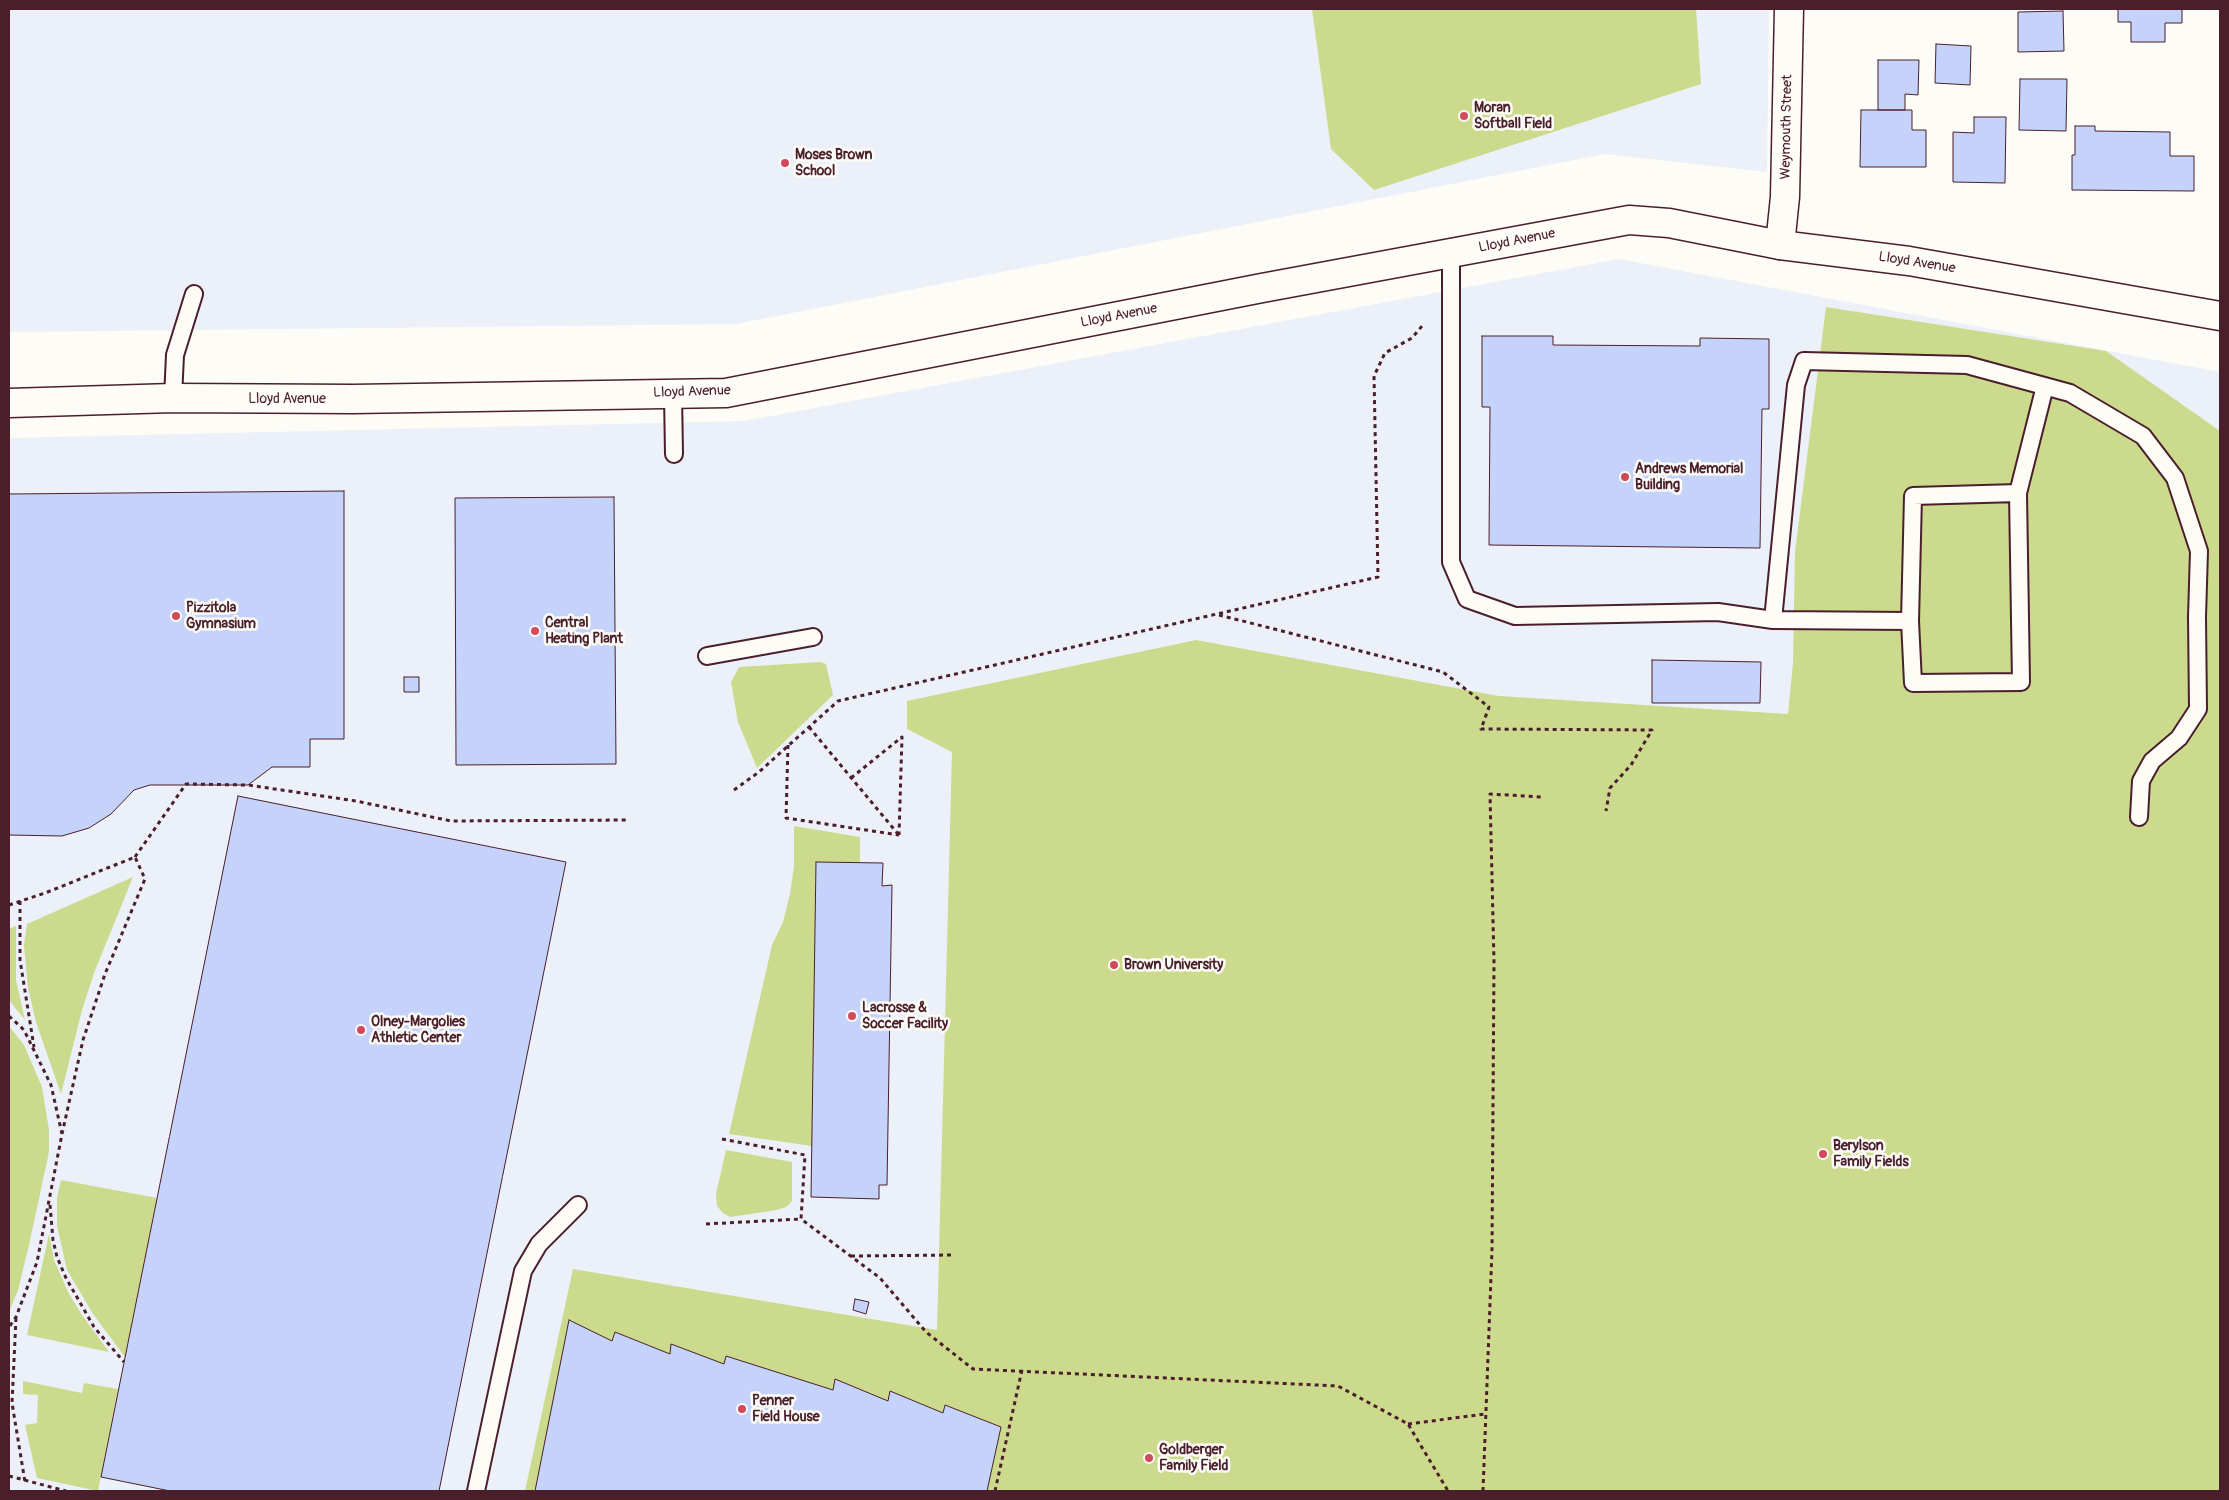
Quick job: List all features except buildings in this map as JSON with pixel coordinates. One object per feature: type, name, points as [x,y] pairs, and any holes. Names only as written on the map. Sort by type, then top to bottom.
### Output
[{"type":"street","name":"Weymouth Street","points":[[1780,245],[1785,197],[1789,9]]},
{"type":"street","name":"Lloyd Avenue","points":[[9,403],[173,398],[353,399],[726,393],[1629,220],[1670,223],[1780,245],[1909,260],[2220,316]]},
{"type":"lane","points":[[1451,253],[1451,562],[1467,599],[1515,616],[1718,612],[1774,620],[1910,621]]},
{"type":"lane","points":[[173,398],[175,355],[194,294]]},
{"type":"lane","points":[[1774,620],[1796,384],[1804,361],[1967,365],[2070,394],[2143,436],[2175,478],[2198,551],[2196,617],[2198,709],[2180,738],[2152,760],[2141,781],[2139,817]]},
{"type":"lane","points":[[2018,493],[1913,496],[1910,621],[1913,683],[2021,682],[2018,493],[2045,386]]},
{"type":"lane","points":[[673,394],[674,454]]},
{"type":"lane","points":[[707,656],[813,638]]},
{"type":"lane","points":[[476,1491],[523,1272],[539,1244],[578,1205]]},
{"type":"path","points":[[734,790],[759,772],[838,701],[1378,577],[1374,376],[1385,353],[1412,338],[1426,321]]},
{"type":"path","points":[[1216,614],[1443,672],[1489,707],[1481,729],[1652,730],[1631,766],[1610,788],[1606,811]]},
{"type":"path","points":[[809,727],[898,835]]},
{"type":"path","points":[[851,778],[902,737],[898,835]]},
{"type":"path","points":[[788,745],[786,818],[898,835]]},
{"type":"path","points":[[9,905],[134,857],[186,784],[248,784],[356,800],[451,821],[629,820]]},
{"type":"path","points":[[1484,1491],[1485,1414],[1492,1250],[1494,962],[1490,794],[1541,797]]},
{"type":"path","points":[[9,1326],[16,1317],[37,1262],[83,1040],[102,982],[145,880],[134,857]]},
{"type":"path","points":[[20,901],[20,960],[35,1051]]},
{"type":"path","points":[[9,1016],[24,1030],[51,1085],[62,1134]]},
{"type":"path","points":[[722,1139],[805,1155],[801,1219]]},
{"type":"path","points":[[50,1199],[53,1240],[57,1257],[66,1278],[94,1327],[124,1362]]},
{"type":"path","points":[[706,1224],[801,1219],[880,1278],[926,1332],[973,1368],[1338,1386],[1408,1424],[1448,1491]]},
{"type":"path","points":[[851,1256],[954,1255]]},
{"type":"path","points":[[16,1317],[12,1403],[25,1482]]},
{"type":"path","points":[[995,1491],[1022,1370]]},
{"type":"path","points":[[1408,1424],[1485,1414]]},
{"type":"path","points":[[9,1476],[25,1482],[66,1491]]},
{"type":"shaded area","name":"Moses Brown School","points":[[9,9],[1769,9],[1767,172],[1605,154],[736,324],[9,332]]},
{"type":"shaded area","name":"Brown University","points":[[1619,259],[2220,372],[2220,1491],[9,1491],[9,438],[744,421]]},
{"type":"green space","name":"Moran Softball Field","points":[[1312,9],[1696,9],[1701,84],[1374,190],[1331,149]]},
{"type":"green space","points":[[1826,307],[2106,351],[2220,431],[2220,1491],[525,1491],[573,1269],[937,1330],[952,752],[907,729],[907,701],[1196,640],[1499,696],[1788,714],[1793,663],[1795,552]]},
{"type":"green space","points":[[820,662],[826,664],[833,695],[757,768],[738,722],[731,682],[739,667]]},
{"type":"green space","points":[[794,826],[860,837],[860,863],[816,862],[812,1146],[729,1134],[772,945],[783,922],[790,894],[794,866]]},
{"type":"green space","points":[[133,877],[94,973],[82,1010],[61,1094],[36,1022],[28,988],[24,945],[27,924]]},
{"type":"green space","points":[[16,926],[16,980],[25,1020],[9,1000],[9,929]]},
{"type":"green space","points":[[9,1026],[24,1045],[42,1087],[49,1130],[49,1152],[18,1290],[9,1312]]},
{"type":"green space","points":[[726,1150],[792,1162],[792,1201],[786,1207],[777,1210],[730,1217],[723,1213],[717,1206],[716,1194]]},
{"type":"green space","points":[[61,1180],[157,1198],[125,1357],[93,1314],[67,1270],[57,1226],[57,1198]]},
{"type":"green space","points":[[49,1234],[54,1260],[69,1294],[109,1352],[27,1335]]},
{"type":"green space","points":[[23,1381],[82,1393],[84,1383],[118,1389],[98,1491],[37,1478],[25,1425],[37,1423],[38,1395],[23,1394]]},
{"type":"place","name":"Moran Softball Field","points":[[1464,116]]},
{"type":"place","name":"Moses Brown School","points":[[785,163]]},
{"type":"place","name":"Andrews Memorial Building","points":[[1625,477]]},
{"type":"place","name":"Pizzitola Gymnasium","points":[[176,616]]},
{"type":"place","name":"Central Heating Plant","points":[[535,631]]},
{"type":"place","name":"Brown University","points":[[1114,965]]},
{"type":"place","name":"Lacrosse & Soccer Facility","points":[[852,1016]]},
{"type":"place","name":"Olney-Margolies Athletic Center","points":[[361,1030]]},
{"type":"place","name":"Berylson Family Fields","points":[[1823,1154]]},
{"type":"place","name":"Penner Field House","points":[[742,1409]]},
{"type":"place","name":"Goldberger Family Field","points":[[1149,1458]]}]
